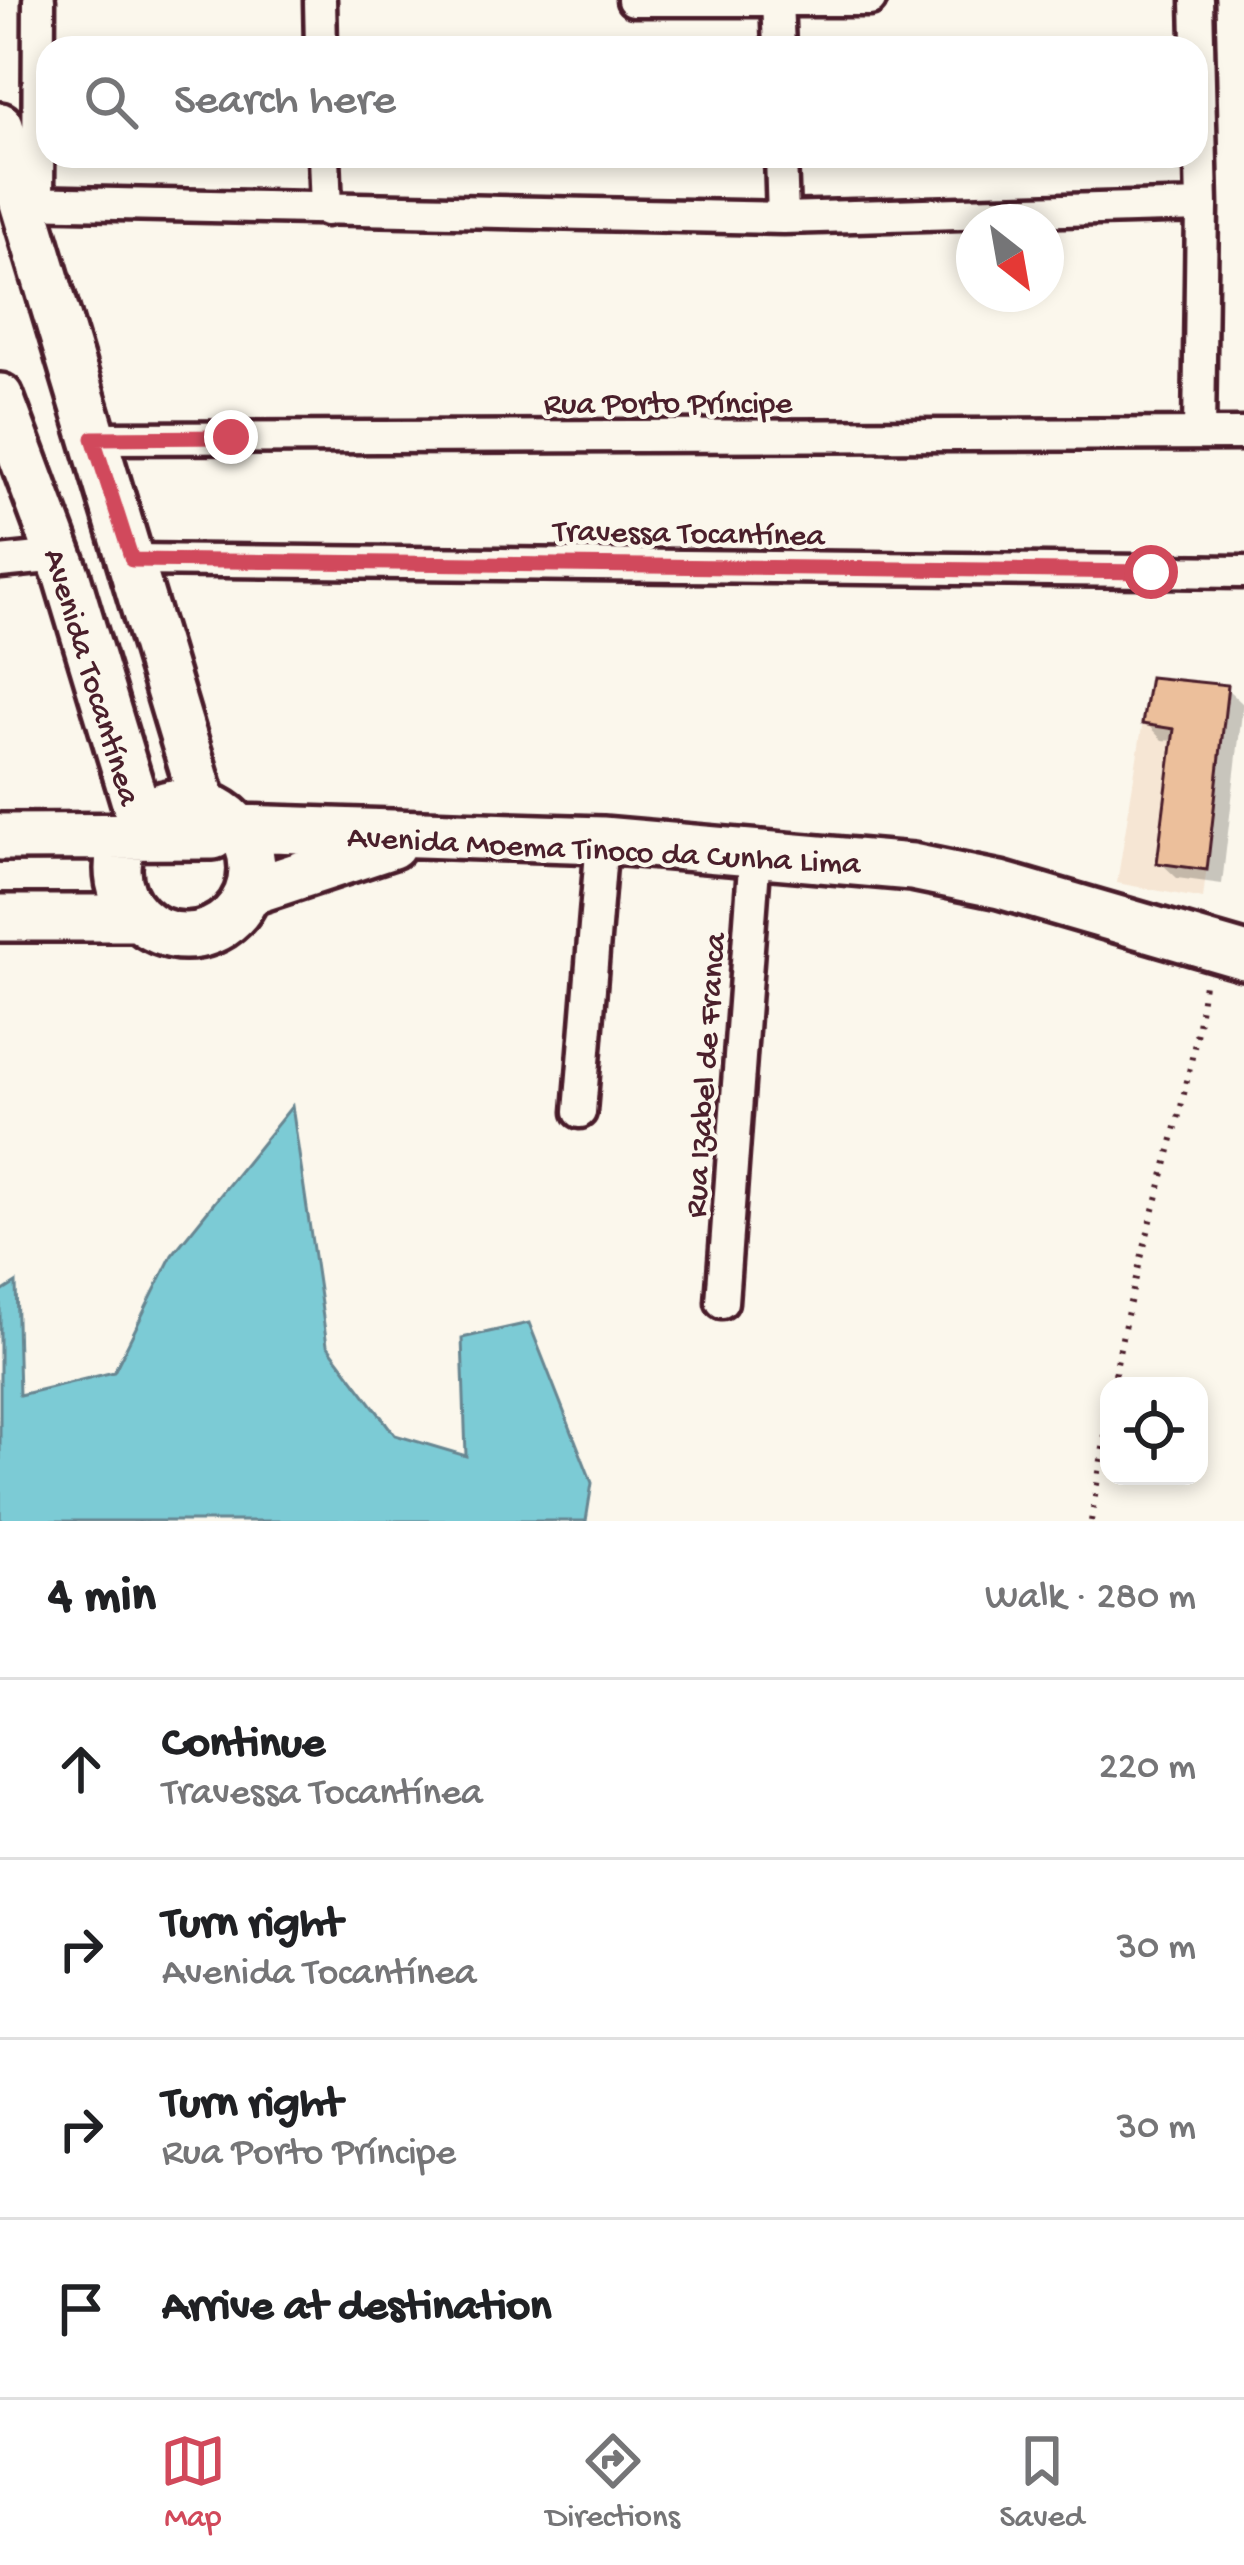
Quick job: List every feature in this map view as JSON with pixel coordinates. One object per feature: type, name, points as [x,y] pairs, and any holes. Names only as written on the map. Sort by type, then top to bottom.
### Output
[{"type":"main road","name":"Avenida Tocantínea","points":[[0,126],[31,202],[22,269],[93,438],[221,816],[212,836],[133,827],[59,556],[0,397]]},
{"type":"main road","points":[[0,837],[133,827],[118,880],[139,919],[157,931],[201,935],[238,911],[249,892],[250,848],[221,816]]},
{"type":"main road","name":"Avenida Moema Tinoco da Cunha Lima","points":[[221,816],[423,835],[602,840],[912,867],[1225,950]]},
{"type":"main road","points":[[249,892],[423,835]]},
{"type":"main road","points":[[0,918],[139,919]]},
{"type":"street","points":[[38,36],[39,0]]},
{"type":"street","points":[[320,0],[321,36]]},
{"type":"street","points":[[632,0],[870,0]]},
{"type":"street","points":[[1197,0],[1198,36]]},
{"type":"street","points":[[778,1],[778,36]]},
{"type":"street","points":[[36,76],[31,202],[783,218],[1202,206]]},
{"type":"street","points":[[324,168],[326,210]]},
{"type":"street","points":[[781,168],[783,218]]},
{"type":"street","points":[[1199,434],[1201,168]]},
{"type":"street","name":"Rua Porto Príncipe","points":[[93,438],[1244,434]]},
{"type":"street","points":[[0,562],[59,556]]},
{"type":"street","name":"Travessa Tocantínea","points":[[132,560],[1244,572]]},
{"type":"street","points":[[580,1112],[602,840]]},
{"type":"street","name":"Rua Izabel de Franca","points":[[722,1302],[755,853]]},
{"type":"path","points":[[1115,1377],[1143,1239],[1225,950]]},
{"type":"path","points":[[1091,1521],[1100,1466]]},
{"type":"shaded area","points":[[1150,677],[1228,685],[1203,899],[1117,883]]},
{"type":"water","points":[[292,1106],[327,1345],[395,1435],[466,1456],[462,1338],[529,1323],[592,1483],[586,1521],[0,1521],[0,1293],[16,1283],[19,1395],[114,1372],[172,1255]]},
{"type":"building","points":[[1150,677],[1228,685],[1207,870],[1157,863],[1174,729],[1142,724]]},
{"type":"route","points":[[231,437],[93,438],[132,560],[1151,572]]}]
